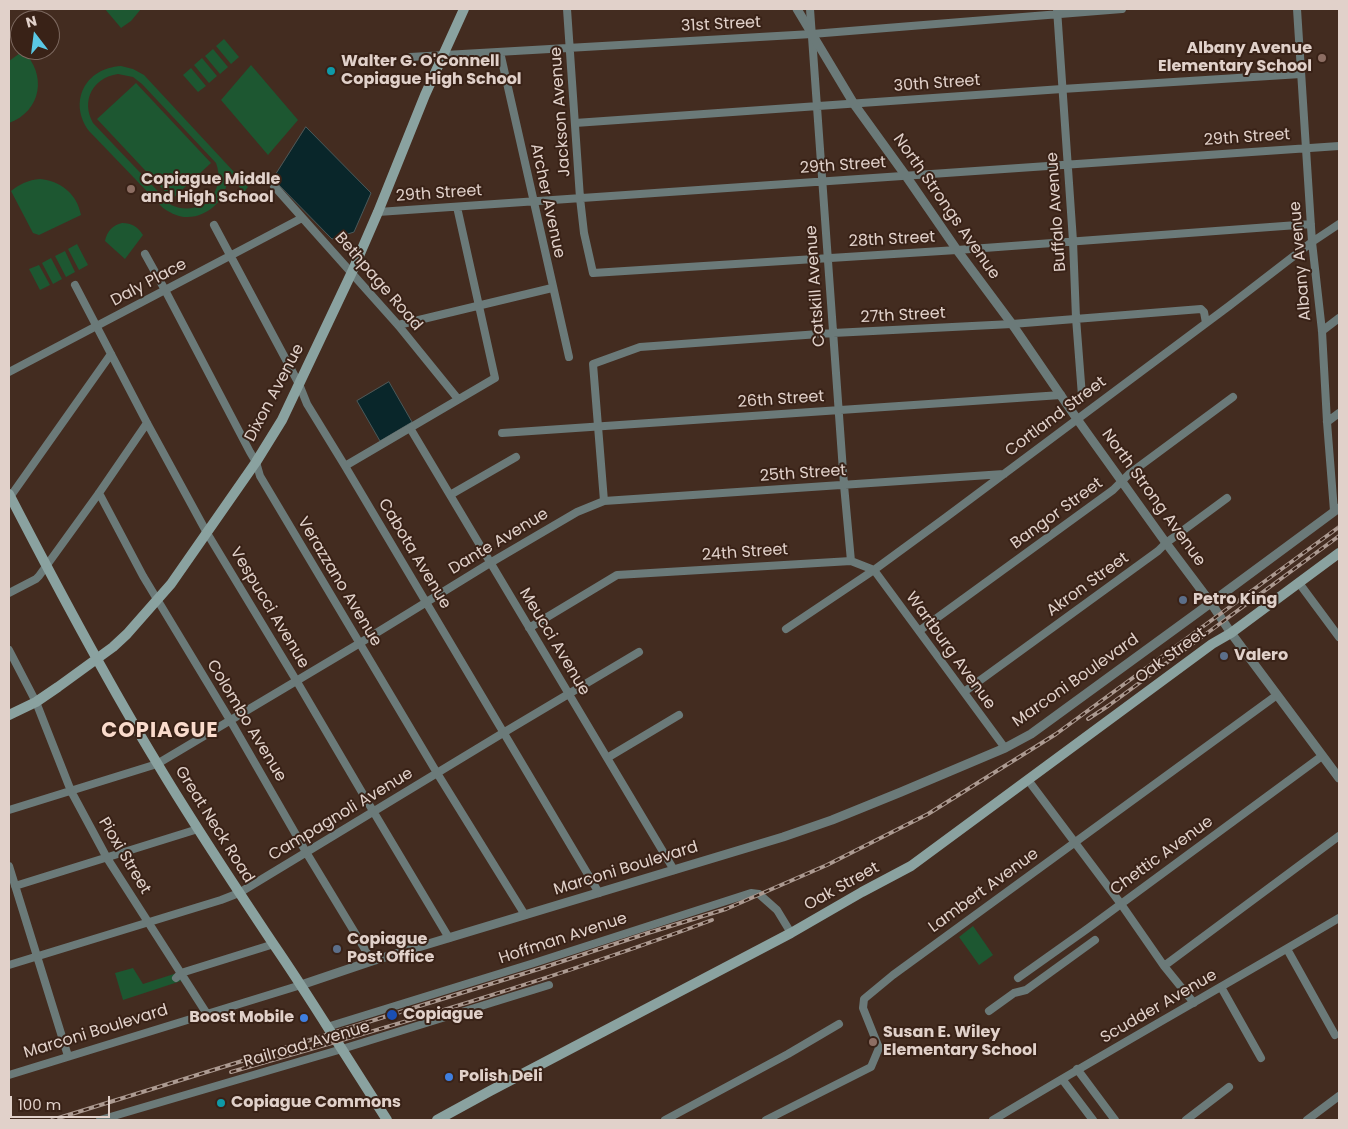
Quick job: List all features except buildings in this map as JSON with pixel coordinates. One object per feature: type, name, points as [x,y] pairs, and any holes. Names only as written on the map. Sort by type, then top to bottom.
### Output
[{"type":"main road","name":"Dixon Avenue","points":[[9,715],[36,702],[96,660],[127,634],[171,584],[256,462],[282,420],[352,272],[425,95],[464,9]]},
{"type":"main road","name":"Great Neck Road","points":[[10,496],[96,660],[157,764],[387,1120]]},
{"type":"main road","name":"Oak Street","points":[[437,1120],[792,932],[911,866],[1212,644],[1231,633],[1339,553]]},
{"type":"street","name":"Jackson Avenue","points":[[568,9],[580,198],[584,233],[593,273]]},
{"type":"street","name":"North Strongs Avenue","points":[[797,9],[854,104],[1061,395]]},
{"type":"street","name":"Catskill Avenue","points":[[810,9],[838,410],[851,561]]},
{"type":"street","name":"31st Street","points":[[410,57],[812,34],[1057,11],[1122,9]]},
{"type":"street","name":"Albany Avenue","points":[[1296,9],[1312,242],[1322,331],[1327,422],[1337,509]]},
{"type":"street","name":"Buffalo Avenue","points":[[1057,11],[1082,396],[1069,406]]},
{"type":"street","name":"Archer Avenue","points":[[500,52],[569,357]]},
{"type":"street","name":"30th Street","points":[[575,123],[1301,74]]},
{"type":"street","name":"29th Street","points":[[378,212],[1339,146]]},
{"type":"street","name":"Bethpage Road","points":[[274,186],[398,325],[458,399]]},
{"type":"street","points":[[345,466],[495,378],[456,207]]},
{"type":"street","name":"Daly Place","points":[[9,372],[302,218]]},
{"type":"street","name":"28th Street","points":[[593,273],[957,250],[1311,224]]},
{"type":"street","name":"Cortland Street","points":[[786,629],[874,570],[1077,419],[1206,319],[1339,224]]},
{"type":"street","name":"Cabota Avenue","points":[[214,225],[299,384],[307,404],[599,892]]},
{"type":"street","name":"Verazzano Avenue","points":[[145,254],[256,462],[260,476],[437,773],[525,915]]},
{"type":"street","name":"Vespucci Avenue","points":[[75,285],[207,533],[449,938]]},
{"type":"street","points":[[398,325],[552,288]]},
{"type":"street","name":"27th Street","points":[[599,426],[594,364],[640,347],[1012,324],[1201,309],[1206,319]]},
{"type":"street","points":[[1322,331],[1339,318]]},
{"type":"street","points":[[10,496],[111,354]]},
{"type":"street","name":"North Strong Avenue","points":[[1061,395],[1211,603],[1220,619],[1339,778]]},
{"type":"street","name":"26th Street","points":[[502,433],[1061,395]]},
{"type":"street","name":"Bangor Street","points":[[919,631],[1113,490],[1129,474],[1233,397]]},
{"type":"street","points":[[1327,422],[1339,413]]},
{"type":"street","points":[[9,593],[36,579],[46,567],[147,423]]},
{"type":"street","points":[[599,426],[604,501]]},
{"type":"street","name":"Meucci Avenue","points":[[410,428],[674,870]]},
{"type":"street","points":[[450,496],[516,457]]},
{"type":"street","name":"25th Street","points":[[604,501],[1004,474]]},
{"type":"street","name":"Colombo Avenue","points":[[99,493],[127,548],[372,961]]},
{"type":"street","name":"Akron Street","points":[[964,692],[1158,551],[1227,498]]},
{"type":"street","name":"Dante Avenue","points":[[9,810],[157,764],[490,563],[577,512],[604,501]]},
{"type":"street","name":"Marconi Boulevard","points":[[9,1074],[301,985],[372,961],[783,838],[901,792],[1004,748],[1037,730],[1337,509]]},
{"type":"street","name":"24th Street","points":[[529,628],[617,575],[851,561],[874,570]]},
{"type":"street","name":"Wartburg Avenue","points":[[874,570],[1004,748]]},
{"type":"street","points":[[1299,583],[1339,637]]},
{"type":"street","name":"Pioxi Street","points":[[9,650],[36,702],[72,791],[107,858],[149,922],[178,976],[207,1014]]},
{"type":"street","name":"Campagnoli Avenue","points":[[9,965],[239,893],[639,652]]},
{"type":"street","name":"Lambert Avenue","points":[[766,1120],[871,1067],[879,1048],[863,1008],[864,999],[902,967],[1277,695]]},
{"type":"street","points":[[608,758],[679,715]]},
{"type":"street","name":"Chettic Avenue","points":[[1018,978],[1322,756]]},
{"type":"street","points":[[1028,780],[1164,966],[1194,1003]]},
{"type":"street","points":[[15,886],[198,829]]},
{"type":"street","points":[[1164,966],[1339,836]]},
{"type":"street","points":[[9,866],[68,1056]]},
{"type":"street","name":"Hoffman Avenue","points":[[332,1033],[534,963],[751,893],[760,894],[777,910],[792,932]]},
{"type":"street","name":"Scudder Avenue","points":[[993,1120],[1339,918]]},
{"type":"street","points":[[989,1011],[1014,993],[1026,990],[1095,940]]},
{"type":"street","points":[[178,976],[274,944]]},
{"type":"street","points":[[1287,949],[1335,1034]]},
{"type":"street","name":"Railroad Avenue","points":[[103,1120],[549,985]]},
{"type":"street","points":[[1221,987],[1261,1058]]},
{"type":"street","points":[[665,1120],[788,1054],[839,1024]]},
{"type":"street","points":[[1077,1070],[1115,1120]]},
{"type":"street","points":[[1062,1078],[1093,1120]]},
{"type":"street","points":[[1186,1120],[1228,1087]]},
{"type":"street","points":[[1307,1120],[1339,1096]]},
{"type":"green space","points":[[105,9],[141,9],[131,21],[121,28]]},
{"type":"green space","points":[[224,39],[239,57],[231,64],[216,46]]},
{"type":"green space","points":[[213,49],[228,67],[220,74],[205,56]]},
{"type":"green space","points":[[202,58],[217,76],[209,83],[194,65]]},
{"type":"green space","points":[[31,60],[36,70],[38,81],[34,101],[28,110],[9,123],[9,61]]},
{"type":"green space","points":[[251,65],[298,120],[268,155],[221,100]]},
{"type":"green space","points":[[121,66],[133,69],[144,75],[248,187],[244,192],[226,172],[227,181],[222,197],[202,214],[184,217],[173,214],[163,208],[89,131],[83,120],[80,98],[84,88],[98,73],[108,68]],"holes":[[[118,74],[133,77],[142,84],[216,163],[218,184],[214,193],[201,205],[192,208],[171,205],[93,123],[88,107],[91,92],[96,85],[101,80]]]},
{"type":"green space","points":[[191,68],[206,86],[198,92],[183,75]]},
{"type":"green space","points":[[136,83],[211,163],[172,199],[97,119]]},
{"type":"green space","points":[[40,179],[48,180],[67,190],[76,201],[81,215],[39,235],[33,233],[11,191],[24,183]]},
{"type":"green space","points":[[122,223],[134,226],[143,235],[125,259],[105,241],[111,229]]},
{"type":"green space","points":[[77,244],[88,265],[79,270],[68,249]]},
{"type":"green space","points":[[65,251],[75,272],[66,277],[55,256]]},
{"type":"green space","points":[[51,258],[62,279],[53,284],[42,263]]},
{"type":"green space","points":[[39,265],[50,285],[40,290],[29,269]]},
{"type":"green space","points":[[973,926],[993,955],[979,965],[959,937]]},
{"type":"green space","points":[[133,968],[143,984],[177,973],[181,981],[123,1000],[115,973]]},
{"type":"water","points":[[306,127],[371,193],[354,232],[332,239],[273,179]]},
{"type":"water","points":[[389,382],[412,422],[380,441],[357,401]]},
{"type":"railway","points":[[52,1120],[726,909],[827,865],[928,814],[1056,734],[1339,527]]},
{"type":"railway","points":[[1088,719],[1339,536]]},
{"type":"railway","points":[[231,1072],[533,982],[712,920]]},
{"type":"place","name":"Albany Avenue Elementary School","points":[[1322,58]]},
{"type":"place","name":"Walter G. O'Connell Copiague High School","points":[[331,71]]},
{"type":"place","name":"Copiague Middle and High School","points":[[131,189]]},
{"type":"place","name":"Petro King","points":[[1183,600]]},
{"type":"place","name":"Valero","points":[[1224,656]]},
{"type":"place","name":"Copiague Post Office","points":[[337,949]]},
{"type":"place","name":"Copiague","points":[[392,1015]]},
{"type":"place","name":"Boost Mobile","points":[[304,1018]]},
{"type":"place","name":"Susan E. Wiley Elementary School","points":[[873,1042]]},
{"type":"place","name":"Polish Deli","points":[[449,1077]]},
{"type":"place","name":"Copiague Commons","points":[[221,1103]]},
{"type":"district","name":"COPIAGUE","points":[[160,732]]}]
